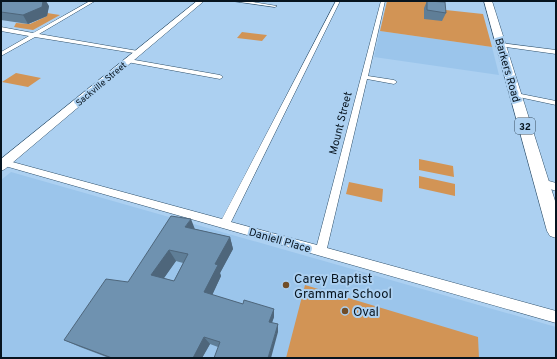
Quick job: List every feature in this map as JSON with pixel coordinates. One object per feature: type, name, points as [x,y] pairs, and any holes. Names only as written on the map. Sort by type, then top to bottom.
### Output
[{"type":"main road","name":"Barkers Road","points":[[488,1],[516,97],[549,188],[556,231]]},
{"type":"street","points":[[1,54],[93,1]]},
{"type":"street","name":"Sackville Street","points":[[3,164],[201,1]]},
{"type":"street","points":[[234,1],[275,6]]},
{"type":"street","points":[[224,225],[333,8],[338,1]]},
{"type":"street","name":"Mount Street","points":[[320,252],[383,1]]},
{"type":"street","points":[[1,29],[138,53]]},
{"type":"street","points":[[501,45],[556,52]]},
{"type":"street","points":[[128,61],[220,77]]},
{"type":"street","points":[[364,77],[394,82]]},
{"type":"street","points":[[516,97],[556,103]]},
{"type":"street","name":"Daniell Place","points":[[3,164],[556,317]]},
{"type":"shaded area","points":[[387,1],[427,1],[427,8],[483,14],[492,47],[380,31]]},
{"type":"shaded area","points":[[47,13],[60,15],[33,30],[14,27],[16,23],[30,24],[47,16],[45,15]]},
{"type":"shaded area","points":[[380,31],[492,47],[499,75],[374,57]]},
{"type":"shaded area","points":[[242,32],[267,35],[262,41],[237,38]]},
{"type":"shaded area","points":[[16,73],[41,78],[28,87],[2,82]]},
{"type":"shaded area","points":[[419,159],[453,166],[454,177],[419,170]]},
{"type":"shaded area","name":"Carey Baptist Grammar School","points":[[11,172],[556,327],[556,358],[1,358],[1,180]]},
{"type":"shaded area","points":[[419,176],[455,184],[455,196],[419,188]]},
{"type":"shaded area","points":[[349,182],[383,189],[382,202],[346,194]]},
{"type":"shaded area","name":"Oval","points":[[305,285],[478,337],[479,358],[286,358]]},
{"type":"building","points":[[1,1],[43,1],[42,7],[23,15],[1,12]]},
{"type":"building","points":[[427,1],[445,2],[446,13],[427,10]]},
{"type":"building","points":[[171,216],[191,219],[185,227],[230,237],[215,264],[218,265],[204,292],[243,304],[244,300],[274,309],[269,322],[278,324],[268,358],[214,358],[220,342],[204,337],[193,358],[112,358],[64,340],[106,279],[128,282]],"holes":[[[169,250],[188,254],[174,281],[151,275]]]},
{"type":"place","name":"Carey Baptist Grammar School","points":[[286,285]]},
{"type":"place","name":"Oval","points":[[345,311]]}]
